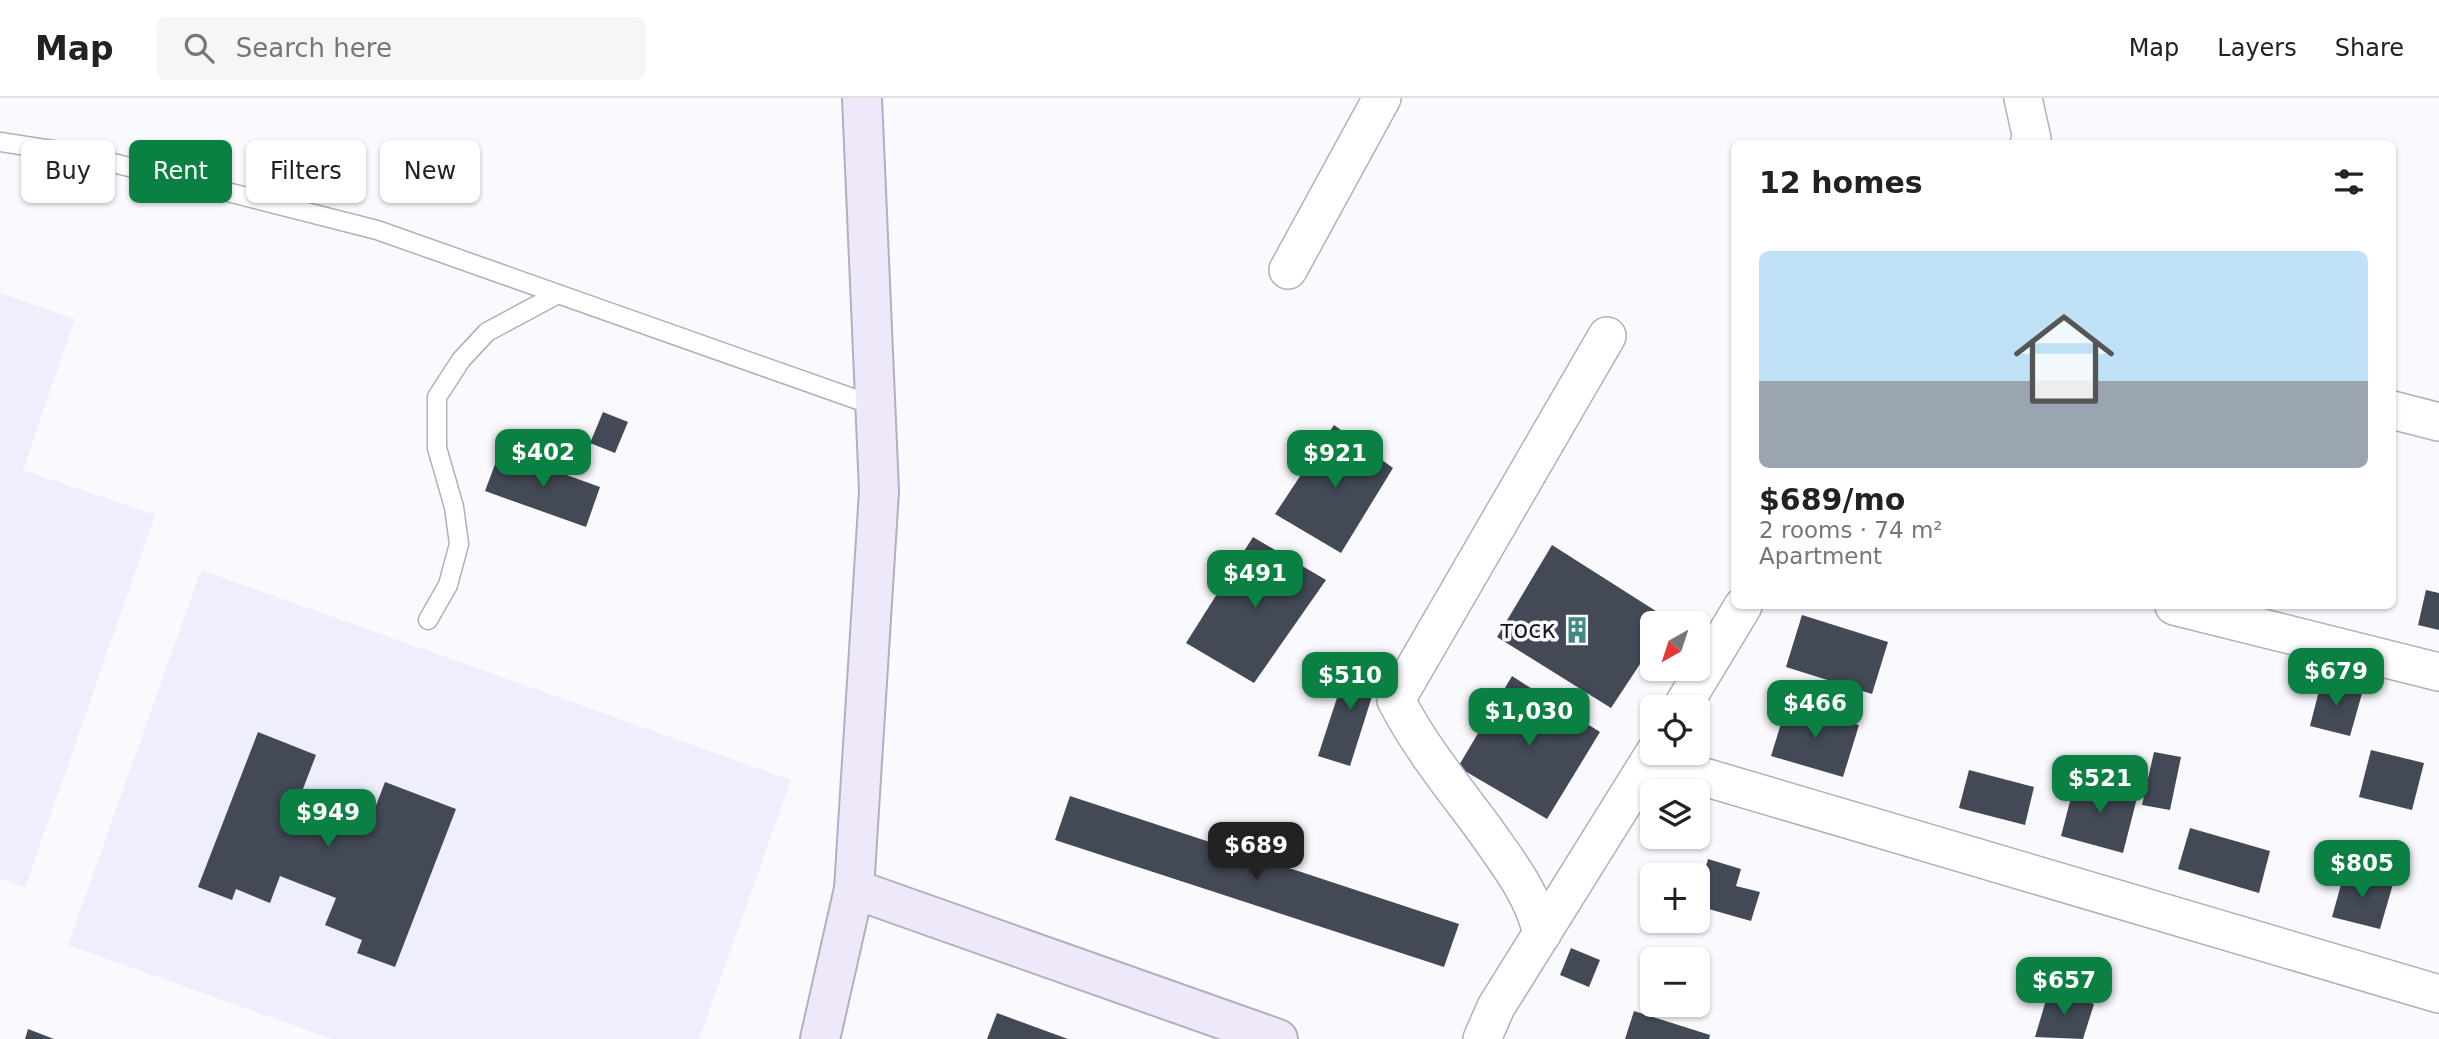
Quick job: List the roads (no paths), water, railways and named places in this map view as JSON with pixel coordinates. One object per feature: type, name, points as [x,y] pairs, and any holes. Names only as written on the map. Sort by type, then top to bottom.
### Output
[{"type":"main road","points":[[820,1039],[855,889],[878,491],[862,98]]},
{"type":"main road","points":[[855,889],[1278,1039]]},
{"type":"street","points":[[1288,270],[1382,98]]},
{"type":"street","points":[[2023,98],[2031,140]]},
{"type":"street","points":[[1542,934],[1537,910],[1511,867],[1411,728],[1396,700],[1607,336]]},
{"type":"street","points":[[2396,411],[2439,422]]},
{"type":"street","points":[[1689,695],[1741,609]]},
{"type":"street","points":[[2186,609],[2439,672]]},
{"type":"street","points":[[1482,1039],[1496,1007],[1647,765]]},
{"type":"street","points":[[1679,765],[2439,994]]},
{"type":"lane","points":[[0,142],[78,154],[377,230],[875,406]]},
{"type":"lane","points":[[428,620],[448,585],[458,544],[454,507],[437,448],[437,397],[461,360],[487,332],[558,294]]},
{"type":"place","name":"тоск","points":[[1577,630]]}]
